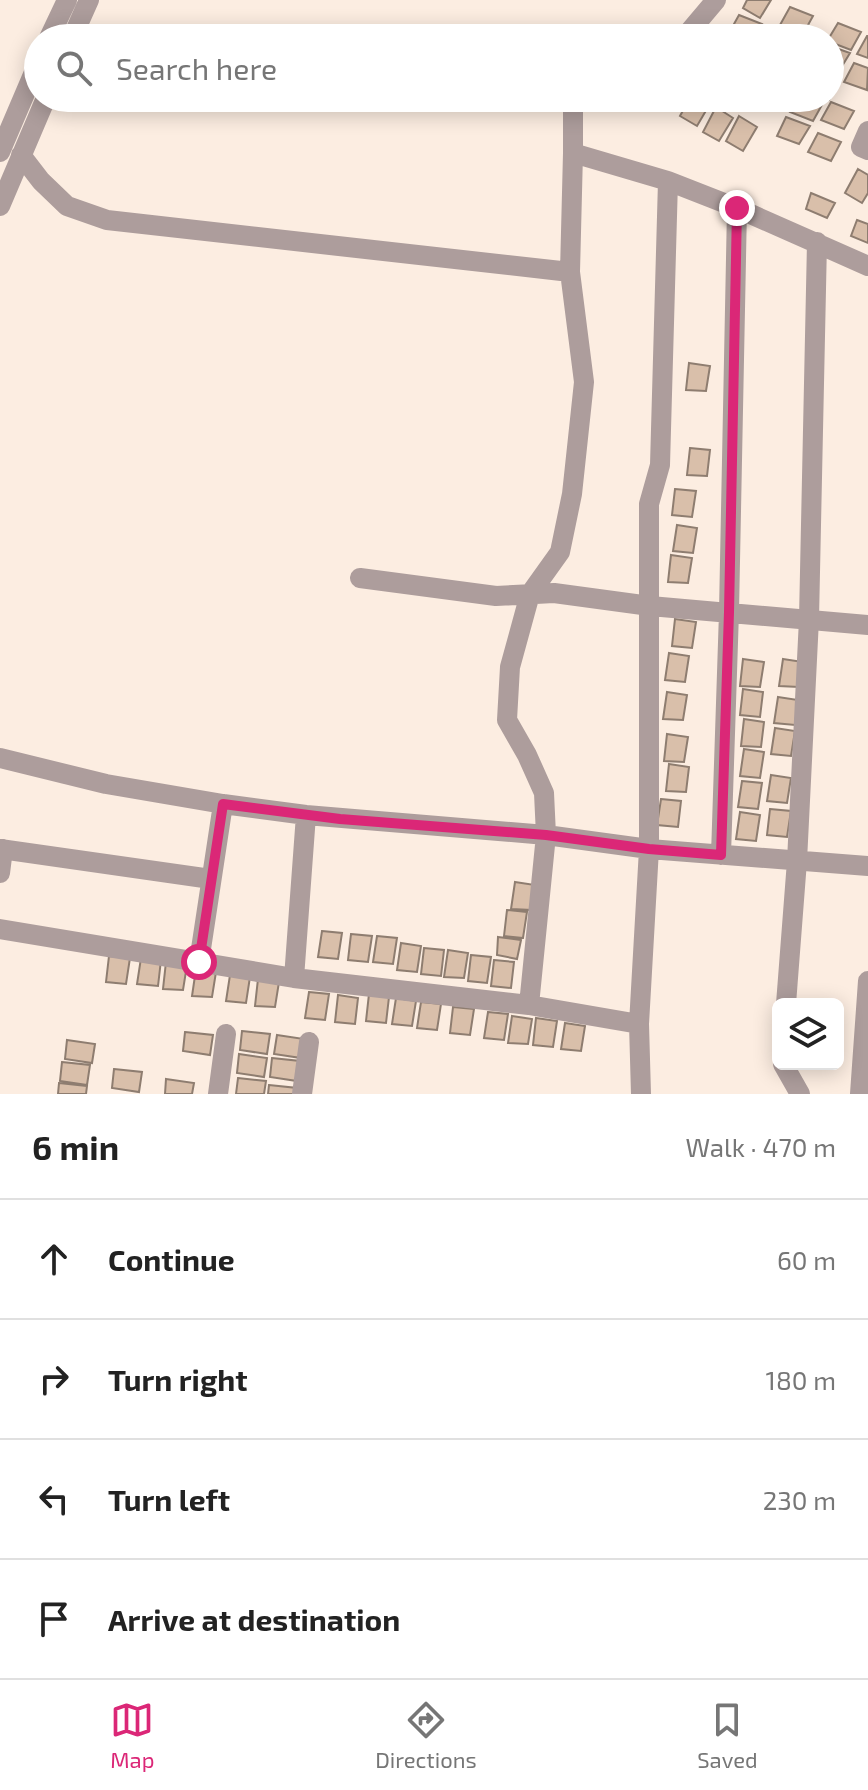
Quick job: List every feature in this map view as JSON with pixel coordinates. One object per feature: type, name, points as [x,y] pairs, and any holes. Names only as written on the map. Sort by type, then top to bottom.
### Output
[{"type":"street","points":[[56,24],[67,0]]},
{"type":"street","points":[[78,24],[89,0]]},
{"type":"street","points":[[696,24],[716,0]]},
{"type":"street","points":[[0,152],[24,96]]},
{"type":"street","points":[[0,206],[40,112]]},
{"type":"street","points":[[529,1005],[546,835],[544,793],[507,720],[510,667],[530,594],[560,552],[572,494],[584,382],[570,272],[573,112]]},
{"type":"street","points":[[868,131],[861,147],[868,150]]},
{"type":"street","points":[[573,153],[668,181],[868,266]]},
{"type":"street","points":[[21,155],[41,181],[67,206],[107,220],[570,272]]},
{"type":"street","points":[[641,1094],[639,1024],[649,849],[649,504],[660,465],[668,181]]},
{"type":"street","points":[[721,855],[737,208]]},
{"type":"street","points":[[786,998],[809,619],[817,242]]},
{"type":"street","points":[[360,578],[496,596],[554,593],[650,606],[868,625]]},
{"type":"street","points":[[0,758],[106,784],[306,815],[546,835],[649,849],[868,866]]},
{"type":"street","points":[[199,962],[223,804]]},
{"type":"street","points":[[294,978],[306,815]]},
{"type":"street","points":[[0,873],[2,849],[211,879]]},
{"type":"street","points":[[0,929],[294,978],[529,1005],[639,1024]]},
{"type":"street","points":[[860,1094],[868,981]]},
{"type":"street","points":[[218,1094],[226,1034]]},
{"type":"street","points":[[302,1094],[309,1042]]},
{"type":"street","points":[[786,1070],[800,1094]]},
{"type":"building","points":[[747,0],[771,0],[760,18],[743,8]]},
{"type":"building","points":[[790,7],[813,16],[809,24],[781,24]]},
{"type":"building","points":[[739,15],[762,24],[734,24]]},
{"type":"building","points":[[844,25],[861,32],[851,50],[844,47]]},
{"type":"building","points":[[868,36],[868,58],[857,54]]},
{"type":"building","points":[[854,63],[868,68],[867,90],[844,82]]},
{"type":"building","points":[[844,107],[854,111],[844,129],[821,120],[825,112],[844,112]]},
{"type":"building","points":[[682,112],[705,112],[697,126],[680,116]]},
{"type":"building","points":[[713,112],[724,112],[733,118],[719,141],[703,132]]},
{"type":"building","points":[[790,112],[818,112],[813,121]]},
{"type":"building","points":[[739,116],[757,127],[743,151],[726,141]]},
{"type":"building","points":[[786,117],[810,126],[799,144],[777,136]]},
{"type":"building","points":[[818,133],[841,142],[831,161],[808,152]]},
{"type":"building","points":[[858,169],[868,175],[868,193],[862,203],[845,193]]},
{"type":"building","points":[[811,193],[835,203],[827,218],[806,209]]},
{"type":"building","points":[[857,220],[868,224],[868,243],[851,236]]},
{"type":"building","points":[[689,363],[710,366],[706,391],[686,390]]},
{"type":"building","points":[[690,448],[710,450],[707,476],[687,475]]},
{"type":"building","points":[[675,489],[696,491],[692,517],[672,515]]},
{"type":"building","points":[[677,525],[697,528],[693,553],[673,551]]},
{"type":"building","points":[[671,555],[692,558],[688,583],[668,582]]},
{"type":"building","points":[[675,619],[696,622],[692,648],[672,646]]},
{"type":"building","points":[[669,653],[689,656],[685,682],[665,680]]},
{"type":"building","points":[[743,659],[764,662],[760,687],[740,686]]},
{"type":"building","points":[[783,659],[803,662],[799,687],[779,686]]},
{"type":"building","points":[[743,689],[763,692],[760,717],[740,715]]},
{"type":"building","points":[[667,692],[687,695],[683,720],[663,719]]},
{"type":"building","points":[[778,697],[798,700],[795,725],[774,723]]},
{"type":"building","points":[[744,719],[764,722],[761,747],[741,746]]},
{"type":"building","points":[[775,728],[795,731],[791,756],[771,754]]},
{"type":"building","points":[[667,734],[688,737],[684,762],[664,761]]},
{"type":"building","points":[[744,749],[764,752],[760,778],[740,776]]},
{"type":"building","points":[[669,764],[689,767],[686,792],[666,791]]},
{"type":"building","points":[[771,775],[791,778],[787,803],[767,801]]},
{"type":"building","points":[[742,781],[762,783],[758,809],[738,807]]},
{"type":"building","points":[[661,799],[681,801],[678,827],[657,825]]},
{"type":"building","points":[[770,809],[791,811],[787,837],[767,835]]},
{"type":"building","points":[[740,812],[760,815],[756,841],[736,839]]},
{"type":"building","points":[[515,882],[535,885],[532,910],[511,909]]},
{"type":"building","points":[[507,910],[527,912],[523,938],[504,936]]},
{"type":"building","points":[[322,931],[342,933],[338,959],[318,957]]},
{"type":"building","points":[[351,934],[372,936],[368,962],[348,960]]},
{"type":"building","points":[[377,936],[397,938],[393,964],[373,962]]},
{"type":"building","points":[[498,937],[521,940],[517,959],[497,955]]},
{"type":"building","points":[[401,943],[421,946],[417,972],[397,970]]},
{"type":"building","points":[[424,948],[444,950],[441,976],[421,974]]},
{"type":"building","points":[[448,950],[468,953],[464,978],[444,977]]},
{"type":"building","points":[[471,955],[491,957],[487,983],[468,981]]},
{"type":"building","points":[[109,956],[130,958],[126,984],[106,982]]},
{"type":"building","points":[[141,958],[161,960],[158,986],[137,984]]},
{"type":"building","points":[[494,960],[514,962],[511,988],[491,986]]},
{"type":"building","points":[[166,962],[187,965],[183,990],[163,989]]},
{"type":"building","points":[[196,969],[216,972],[212,997],[192,996]]},
{"type":"building","points":[[230,975],[250,977],[246,1003],[226,1001]]},
{"type":"building","points":[[258,979],[279,982],[275,1007],[255,1006]]},
{"type":"building","points":[[309,992],[329,994],[325,1020],[305,1018]]},
{"type":"building","points":[[369,994],[389,997],[386,1023],[366,1021]]},
{"type":"building","points":[[338,995],[358,998],[355,1024],[335,1022]]},
{"type":"building","points":[[396,998],[416,1001],[412,1026],[392,1024]]},
{"type":"building","points":[[421,1002],[441,1004],[437,1030],[417,1028]]},
{"type":"building","points":[[453,1007],[474,1009],[470,1035],[450,1033]]},
{"type":"building","points":[[488,1012],[508,1014],[504,1040],[484,1038]]},
{"type":"building","points":[[512,1016],[532,1019],[528,1044],[508,1043]]},
{"type":"building","points":[[536,1018],[557,1021],[553,1047],[533,1045]]},
{"type":"building","points":[[565,1023],[585,1026],[581,1051],[561,1049]]},
{"type":"building","points":[[242,1031],[270,1034],[267,1054],[240,1050]]},
{"type":"building","points":[[185,1032],[213,1035],[210,1055],[183,1051]]},
{"type":"building","points":[[277,1035],[304,1039],[301,1058],[274,1054]]},
{"type":"building","points":[[67,1040],[95,1044],[92,1063],[65,1059]]},
{"type":"building","points":[[239,1054],[267,1058],[264,1077],[237,1073]]},
{"type":"building","points":[[272,1058],[300,1061],[297,1081],[270,1077]]},
{"type":"building","points":[[62,1062],[90,1065],[87,1085],[60,1081]]},
{"type":"building","points":[[114,1069],[142,1072],[139,1092],[112,1088]]},
{"type":"building","points":[[238,1078],[266,1081],[264,1094],[236,1094]]},
{"type":"building","points":[[166,1079],[194,1083],[192,1094],[165,1094]]},
{"type":"building","points":[[59,1083],[87,1086],[86,1094],[58,1094]]},
{"type":"building","points":[[269,1085],[297,1088],[296,1094],[268,1094]]},
{"type":"route","points":[[199,962],[223,804],[340,819],[546,835],[721,855],[737,208]]}]
